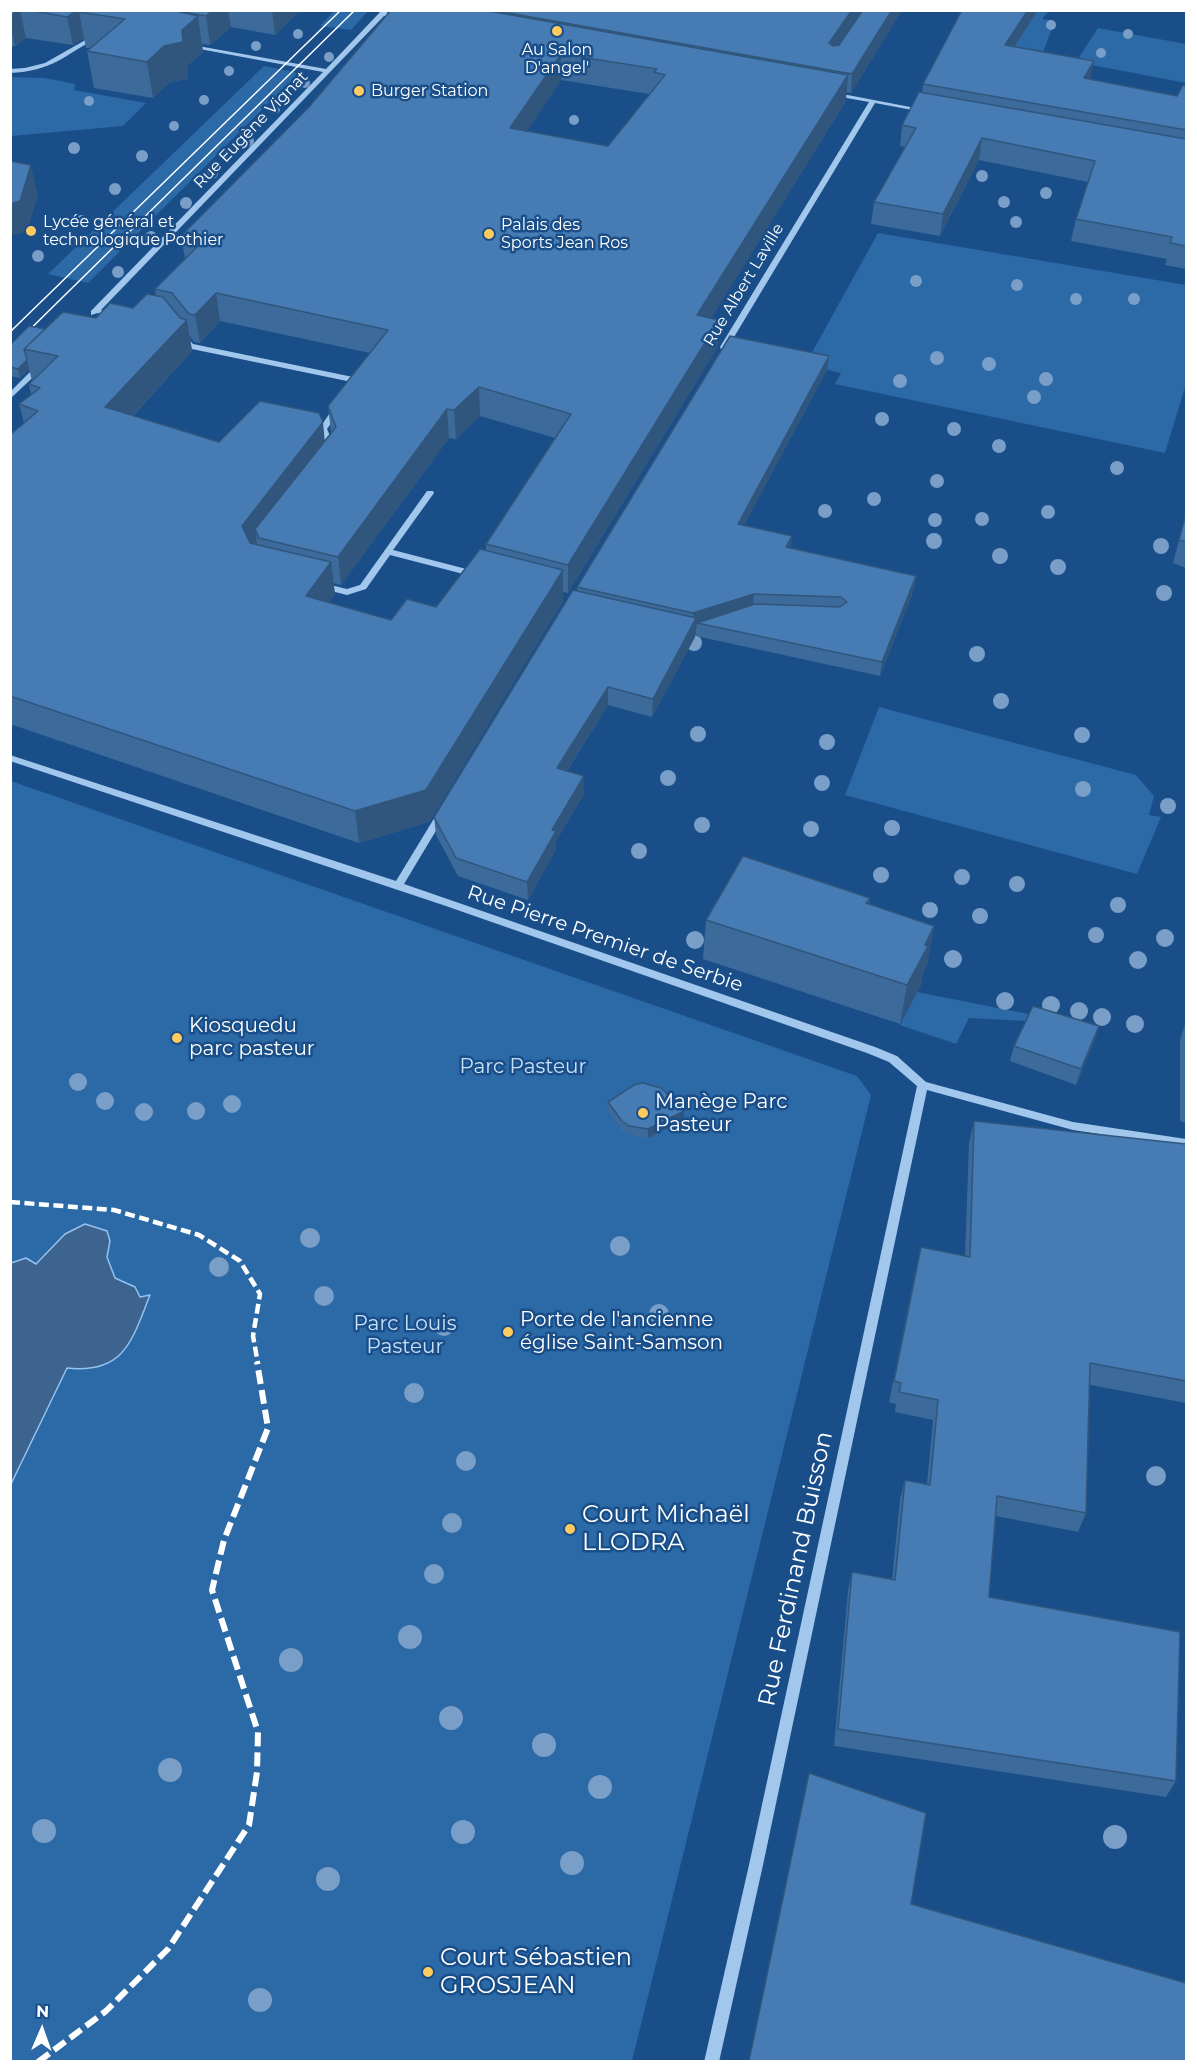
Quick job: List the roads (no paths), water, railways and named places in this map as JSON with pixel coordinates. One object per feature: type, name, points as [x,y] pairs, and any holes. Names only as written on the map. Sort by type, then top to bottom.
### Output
[{"type":"street","points":[[384,12],[406,18]]},
{"type":"street","name":"Rue Eugène Vignat","points":[[89,318],[384,12]]},
{"type":"street","points":[[10,71],[31,71],[47,67],[95,36],[106,35]]},
{"type":"street","points":[[184,44],[327,71]]},
{"type":"street","points":[[827,93],[931,111]]},
{"type":"street","name":"Rue Albert Laville","points":[[719,356],[873,101]]},
{"type":"street","points":[[97,310],[123,315]]},
{"type":"street","points":[[178,332],[190,346],[350,379],[352,388],[346,396]]},
{"type":"street","points":[[10,397],[50,358]]},
{"type":"street","points":[[326,463],[333,454],[323,429],[340,405]]},
{"type":"street","points":[[314,584],[347,592],[363,587],[430,493]]},
{"type":"street","points":[[390,552],[488,578]]},
{"type":"street","name":"Rue Pierre Premier de Serbie","points":[[10,758],[398,886],[871,1050],[893,1059],[923,1085],[1073,1126],[1186,1143]]},
{"type":"street","points":[[398,886],[447,805]]},
{"type":"street","name":"Rue Ferdinand Buisson","points":[[711,2061],[756,1865],[923,1085]]},
{"type":"tram line","points":[[10,332],[341,10]]},
{"type":"tram line","points":[[10,349],[355,10]]},
{"type":"railway","points":[[10,1202],[114,1210],[199,1235],[240,1261],[260,1294],[253,1336],[258,1364]]},
{"type":"railway","points":[[38,2062],[106,2011],[168,1949],[249,1825],[257,1772],[258,1732],[212,1590],[224,1540],[268,1428],[257,1362]]},
{"type":"place","name":"Au Salon D'angel'","points":[[557,31]]},
{"type":"place","name":"Burger Station","points":[[359,91]]},
{"type":"place","name":"Lycée général et technologique Pothier","points":[[31,231]]},
{"type":"place","name":"Palais des Sports Jean Ros","points":[[489,234]]},
{"type":"place","name":"Kiosquedu parc pasteur","points":[[177,1038]]},
{"type":"place","name":"Manège Parc Pasteur","points":[[643,1113]]},
{"type":"place","name":"Porte de l'ancienne église Saint-Samson","points":[[508,1332]]},
{"type":"place","name":"Court Michaël LLODRA","points":[[570,1529]]},
{"type":"place","name":"Court Sébastien GROSJEAN","points":[[428,1972]]},
{"type":"park label","name":"Parc Pasteur","points":[[523,1067]]},
{"type":"park label","name":"Parc Louis Pasteur","points":[[405,1336]]}]
